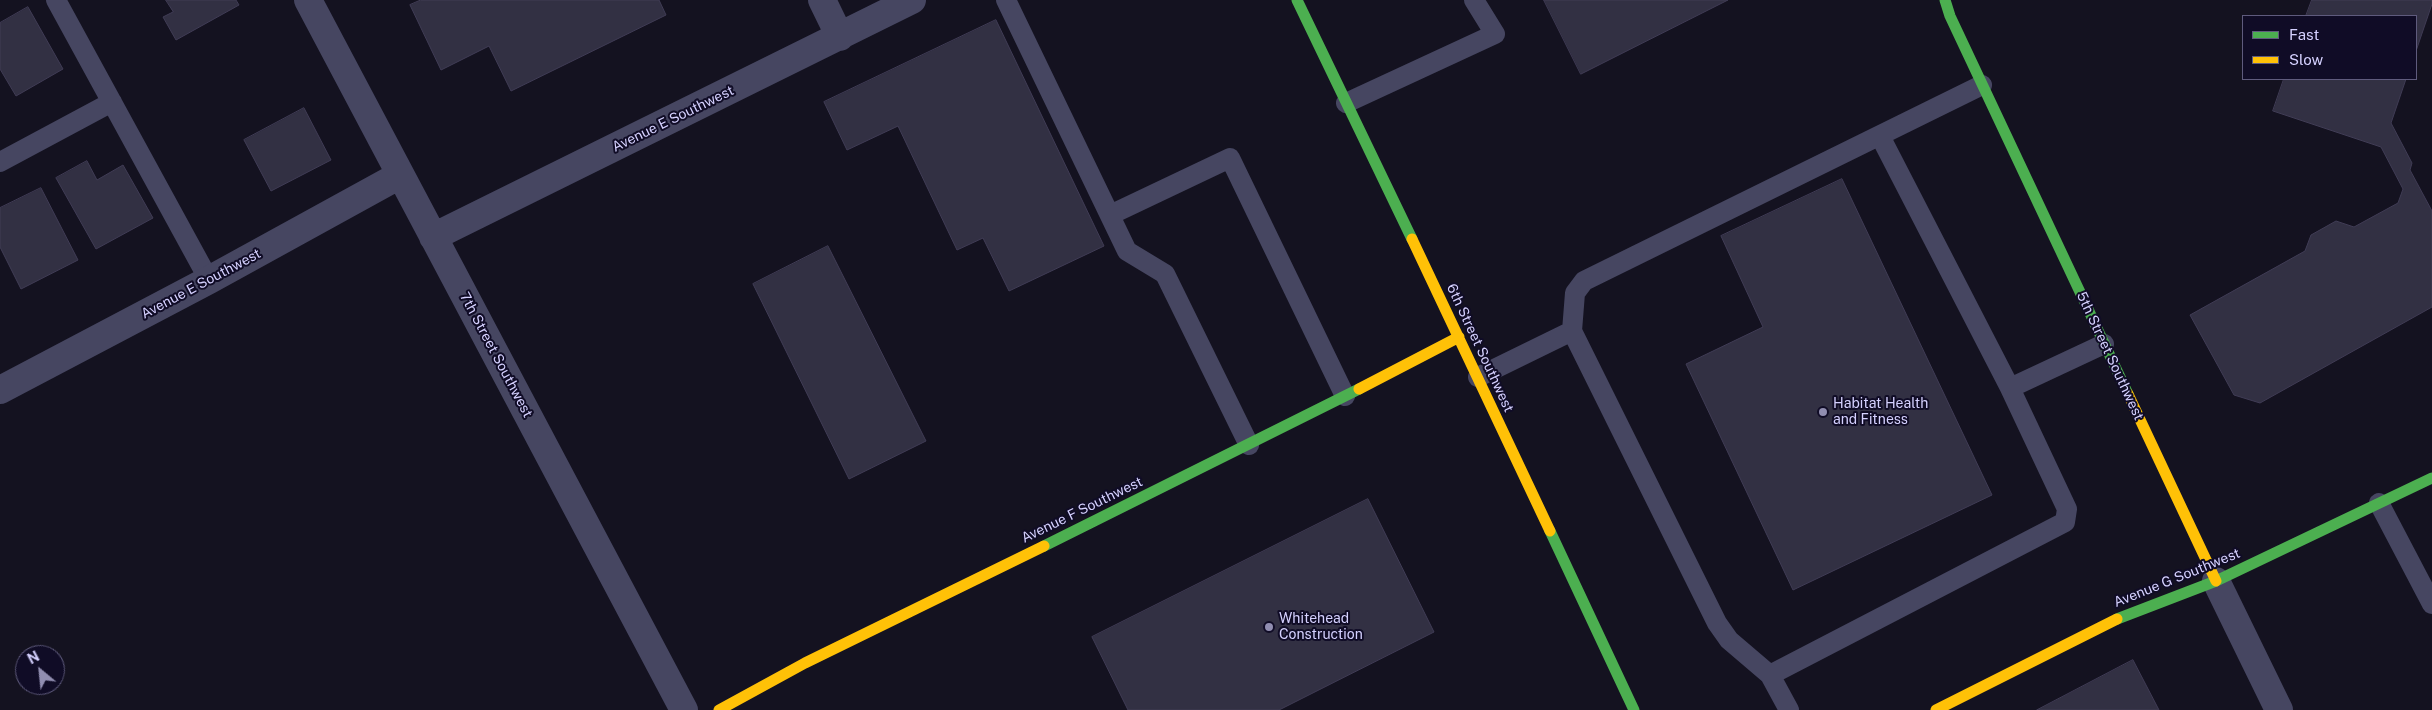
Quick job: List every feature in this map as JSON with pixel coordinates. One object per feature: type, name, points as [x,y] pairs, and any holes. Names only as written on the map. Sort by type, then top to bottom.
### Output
[{"type":"street","name":"7th Street Southwest","points":[[308,0],[684,710]]},
{"type":"street","points":[[822,0],[840,37]]},
{"type":"street","name":"Avenue E Southwest","points":[[434,237],[912,0]]},
{"type":"street","name":"6th Street Southwest","points":[[1296,0],[1478,377],[1634,710]]},
{"type":"street","name":"5th Street Southwest","points":[[1945,0],[1950,16],[1982,85],[2216,581],[2279,710]]},
{"type":"street","name":"Avenue E Southwest","points":[[0,390],[209,280],[400,175]]},
{"type":"street","name":"Avenue F Southwest","points":[[719,710],[805,663],[1459,338]]},
{"type":"street","name":"Avenue G Southwest","points":[[1936,710],[2102,624],[2216,581],[2432,478]]},
{"type":"lane","points":[[56,0],[209,280]]},
{"type":"lane","points":[[1006,0],[1127,251],[1165,274],[1249,444]]},
{"type":"lane","points":[[1346,103],[1495,34],[1474,0]]},
{"type":"lane","points":[[1789,710],[1770,675],[1729,640],[1717,623],[1572,331],[1575,293],[1584,281],[1982,85]]},
{"type":"lane","points":[[0,162],[112,102]]},
{"type":"lane","points":[[1770,675],[2065,522],[2067,509],[2010,388],[1880,136]]},
{"type":"lane","points":[[1110,215],[1230,158],[1345,396]]},
{"type":"lane","points":[[1478,377],[1572,331]]},
{"type":"lane","points":[[2010,388],[2104,344]]},
{"type":"lane","points":[[2380,503],[2432,604]]},
{"type":"building","points":[[166,0],[236,0],[239,5],[176,40],[163,17],[173,12]]},
{"type":"building","points":[[421,0],[659,0],[666,15],[511,91],[489,46],[441,70],[410,5]]},
{"type":"building","points":[[1544,0],[1728,0],[1581,74]]},
{"type":"building","points":[[2312,0],[2432,0],[2417,48],[2417,15],[2306,15]]},
{"type":"building","points":[[28,7],[63,69],[16,96],[0,69],[0,23]]},
{"type":"building","points":[[996,20],[1104,246],[1009,291],[983,238],[957,250],[898,126],[847,150],[824,102]]},
{"type":"building","points":[[2284,80],[2406,80],[2391,123],[2412,163],[2410,170],[2432,211],[2432,307],[2260,403],[2234,395],[2190,315],[2305,251],[2311,235],[2336,221],[2354,227],[2398,203],[2403,189],[2381,147],[2273,111]]},
{"type":"building","points":[[304,108],[331,160],[271,191],[244,140]]},
{"type":"building","points":[[87,161],[97,180],[123,165],[153,218],[96,249],[56,178]]},
{"type":"building","points":[[1842,179],[1992,495],[1793,590],[1686,364],[1763,327],[1721,236]]},
{"type":"building","points":[[41,188],[78,260],[21,289],[0,247],[0,208]]},
{"type":"building","points":[[828,246],[926,441],[849,479],[753,284]]},
{"type":"building","points":[[1368,499],[1434,632],[1279,710],[1128,710],[1092,637]]},
{"type":"building","points":[[2133,660],[2159,710],[2037,710]]},
{"type":"traffic: fast","points":[[1297,0],[1412,239]]},
{"type":"traffic: fast","points":[[1945,0],[1950,16],[2128,394]]},
{"type":"traffic: fast","points":[[1044,546],[1359,389]]},
{"type":"traffic: fast","points":[[2117,619],[2216,581],[2432,478]]},
{"type":"traffic: fast","points":[[1550,531],[1634,710]]},
{"type":"traffic: slow","points":[[1412,239],[1550,531]]},
{"type":"traffic: slow","points":[[1359,389],[1459,337]]},
{"type":"traffic: slow","points":[[2128,394],[2216,581]]},
{"type":"traffic: slow","points":[[719,710],[805,663],[1044,546]]},
{"type":"traffic: slow","points":[[1936,710],[2117,619]]},
{"type":"place","name":"Habitat Health and Fitness","points":[[1823,412]]},
{"type":"place","name":"Whitehead Construction","points":[[1269,627]]}]
